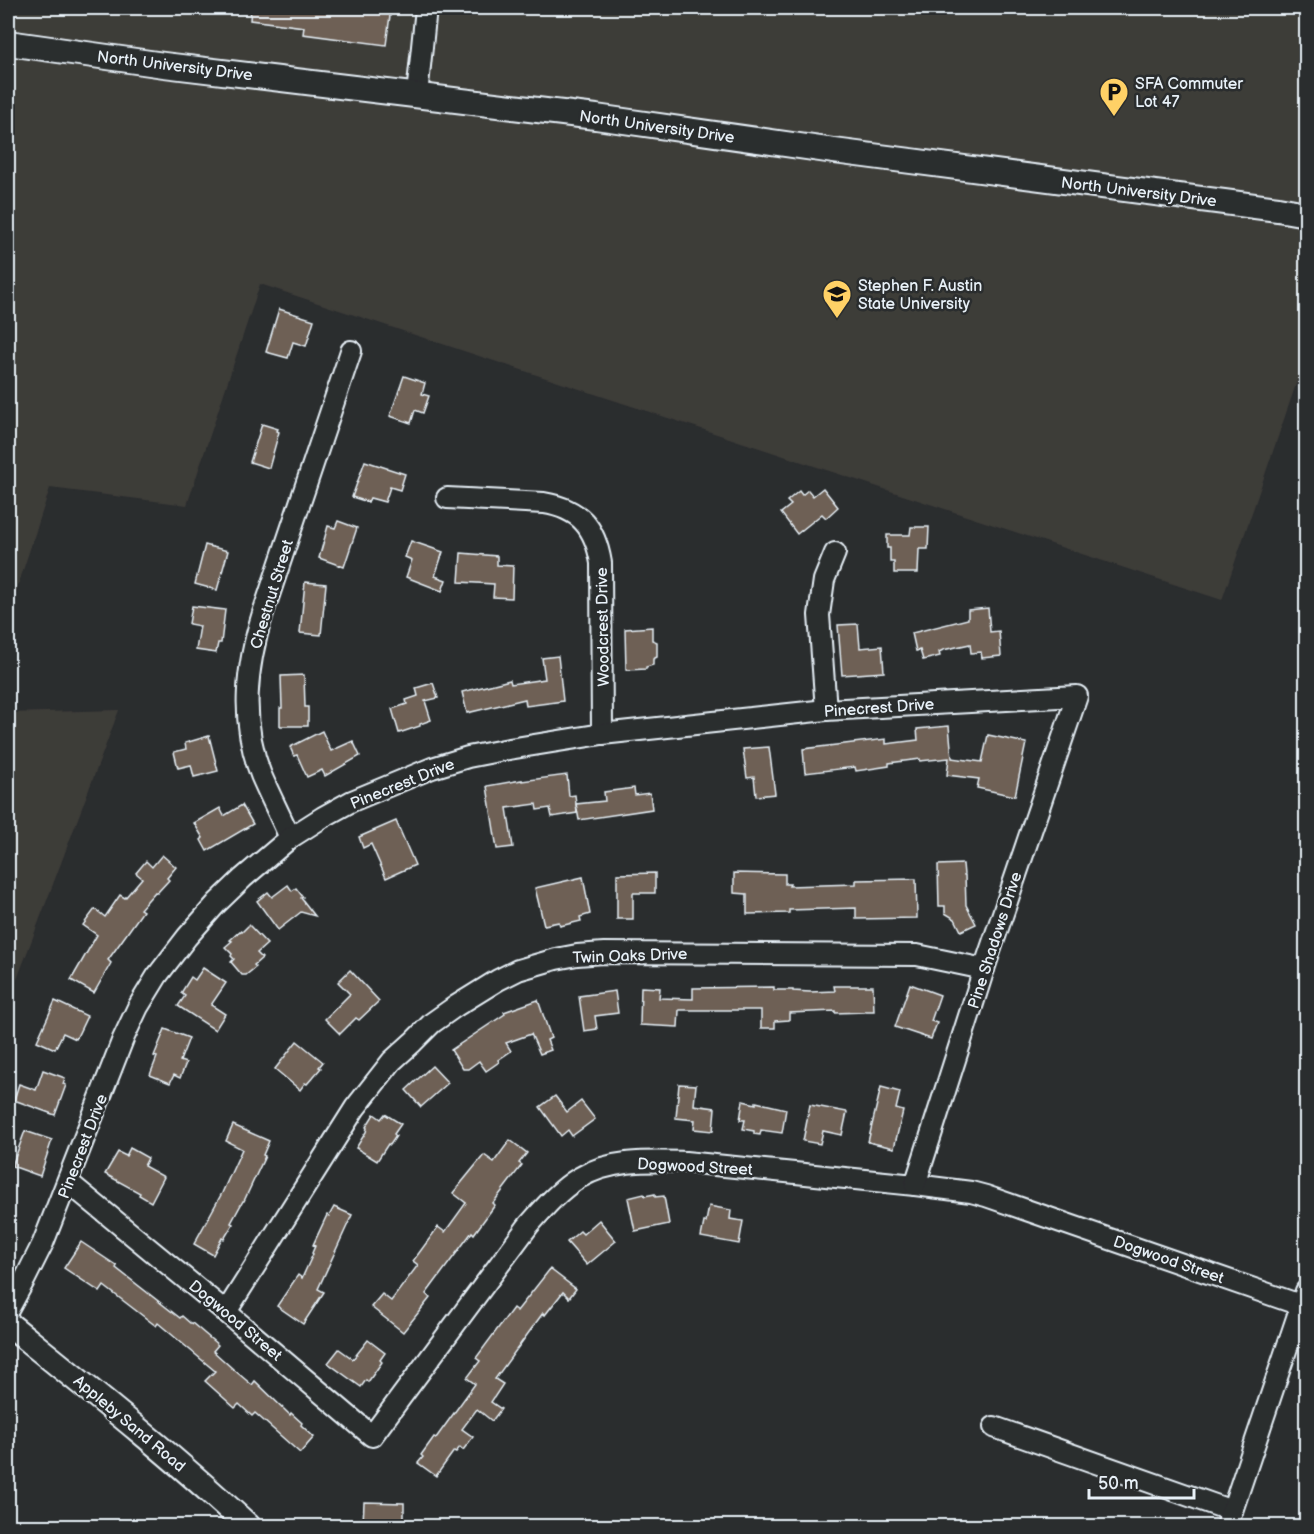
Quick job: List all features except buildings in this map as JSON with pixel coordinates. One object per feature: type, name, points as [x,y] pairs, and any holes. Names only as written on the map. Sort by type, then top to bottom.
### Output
[{"type":"main road","name":"North University Drive","points":[[8,43],[176,66],[596,117],[834,152],[1306,214]]},
{"type":"main road","name":"Appleby Sand Road","points":[[8,1324],[121,1414],[204,1485],[248,1527]]},
{"type":"street","points":[[417,95],[426,8]]},
{"type":"street","name":"Chestnut Street","points":[[290,838],[261,774],[255,754],[248,713],[249,672],[263,613],[351,351]]},
{"type":"street","name":"Woodcrest Drive","points":[[447,498],[557,505],[569,510],[588,526],[595,537],[602,562],[602,734]]},
{"type":"street","points":[[826,710],[819,615],[824,580],[835,553]]},
{"type":"street","name":"Pinecrest Drive","points":[[8,1310],[38,1254],[123,1039],[138,1007],[157,976],[186,937],[243,878],[290,838],[352,801],[432,768],[468,757],[602,734],[826,710],[1077,696]]},
{"type":"street","name":"Pine Shadows Drive","points":[[915,1185],[984,969],[1077,696]]},
{"type":"street","name":"Twin Oaks Drive","points":[[226,1312],[355,1108],[392,1061],[432,1023],[498,980],[518,970],[556,959],[604,953],[917,955],[984,969]]},
{"type":"street","name":"Dogwood Street","points":[[68,1182],[372,1436],[528,1226],[548,1203],[580,1178],[616,1164],[657,1161],[696,1164],[971,1192],[1305,1301]]},
{"type":"street","points":[[994,1428],[1230,1519],[1305,1301]]},
{"type":"shaded area","name":"Stephen F. Austin State University","points":[[8,8],[1306,8],[1306,355],[1222,600],[260,284],[187,505],[50,488],[8,616]]},
{"type":"shaded area","points":[[119,710],[8,1003],[8,713]]},
{"type":"place","name":"SFA Commuter Lot 47","points":[[1114,118]]},
{"type":"place","name":"Stephen F. Austin State University","points":[[837,320]]}]
